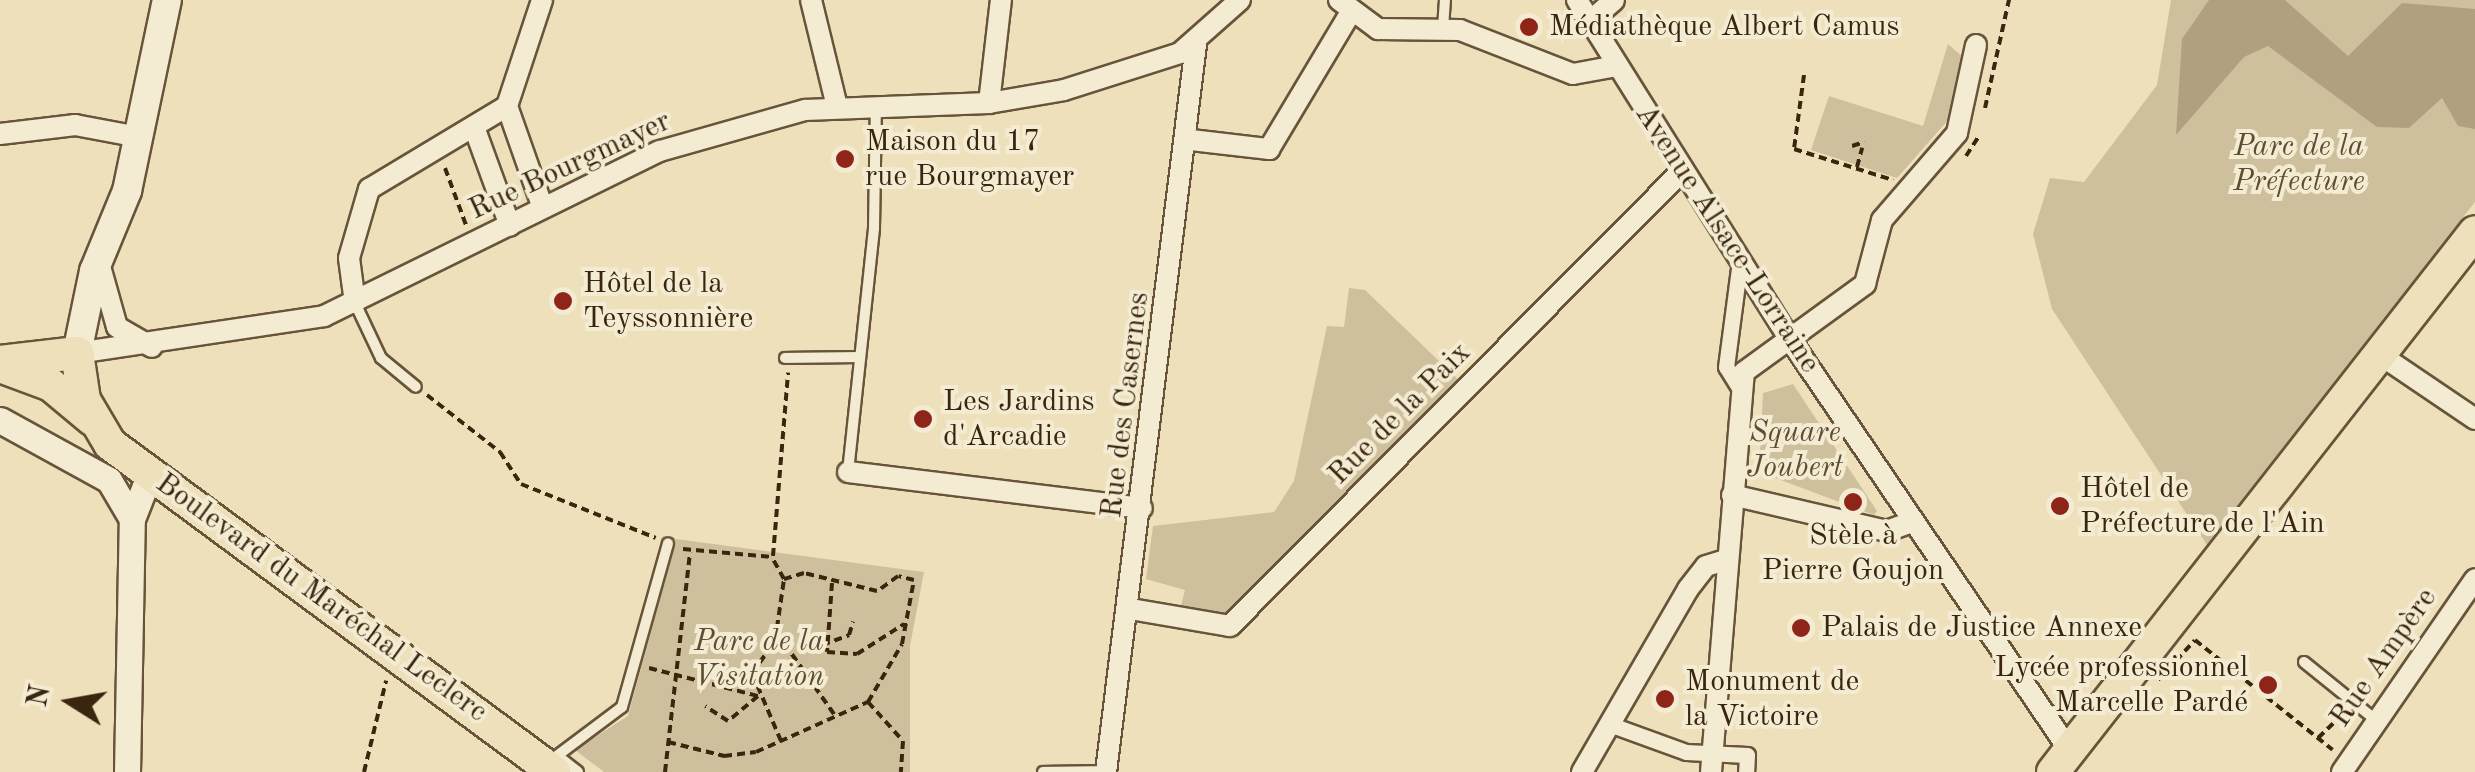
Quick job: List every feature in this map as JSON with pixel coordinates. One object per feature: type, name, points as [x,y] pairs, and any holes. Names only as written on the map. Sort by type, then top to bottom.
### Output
[{"type":"main road","points":[[92,419],[82,344],[101,263],[139,137],[171,0]]},
{"type":"main road","points":[[2069,765],[2475,232]]},
{"type":"main road","points":[[9,362],[82,344]]},
{"type":"main road","name":"Boulevard du Maréchal Leclerc","points":[[9,362],[51,386],[147,465],[559,766]]},
{"type":"street","points":[[542,0],[508,106],[543,208]]},
{"type":"street","points":[[811,0],[836,107]]},
{"type":"street","points":[[988,103],[1001,0]]},
{"type":"street","name":"Rue Bourgmayer","points":[[82,344],[152,347],[294,324],[355,303],[660,150],[836,107],[988,103],[1082,85],[1196,44],[1240,0]]},
{"type":"street","name":"Avenue Alsace-Lorraine","points":[[1577,0],[1787,335],[2069,765]]},
{"type":"street","points":[[1589,22],[1614,0]]},
{"type":"street","points":[[1190,140],[1269,149],[1344,6],[1378,28],[1444,28],[1572,74],[1616,66]]},
{"type":"street","name":"Rue des Casernes","points":[[1106,772],[1131,609],[1190,140],[1196,44]]},
{"type":"street","points":[[1713,763],[1738,386],[1748,364],[1865,284],[1882,220],[1958,133],[1976,45]]},
{"type":"street","points":[[355,303],[349,258],[369,189],[508,106]]},
{"type":"street","points":[[0,134],[76,124],[139,137]]},
{"type":"street","points":[[474,127],[510,226]]},
{"type":"street","name":"Rue de la Paix","points":[[1131,609],[1230,626],[1682,171]]},
{"type":"street","points":[[1738,386],[1726,367],[1740,261]]},
{"type":"street","points":[[101,263],[117,327],[152,347]]},
{"type":"street","points":[[2379,354],[2475,418]]},
{"type":"street","points":[[0,420],[120,494],[132,519]]},
{"type":"street","points":[[120,494],[147,465]]},
{"type":"street","points":[[128,772],[135,579],[132,519],[147,465]]},
{"type":"street","points":[[848,472],[1142,508]]},
{"type":"street","points":[[120,494],[135,579]]},
{"type":"street","points":[[1732,494],[1887,531],[1912,522]]},
{"type":"street","points":[[1582,772],[1672,613],[1706,566],[1726,560]]},
{"type":"street","name":"Rue Ampère","points":[[2339,759],[2378,721],[2475,579]]},
{"type":"street","points":[[1609,724],[1713,763],[1747,755],[1746,772]]},
{"type":"lane","points":[[101,263],[136,186],[171,0]]},
{"type":"lane","points":[[1444,28],[1445,0]]},
{"type":"lane","points":[[848,472],[856,357],[874,228],[876,108]]},
{"type":"lane","points":[[355,303],[381,358],[416,387]]},
{"type":"lane","points":[[82,344],[116,426],[147,465]]},
{"type":"lane","points":[[787,358],[856,357]]},
{"type":"lane","name":"Boulevard du Maréchal Leclerc","points":[[147,465],[559,766]]},
{"type":"lane","points":[[559,766],[622,707],[668,543]]},
{"type":"lane","points":[[2304,662],[2378,721]]},
{"type":"lane","points":[[1043,772],[1106,772]]},
{"type":"path","points":[[1804,74],[1794,149],[1857,167],[1908,189]]},
{"type":"path","points":[[437,145],[473,245]]},
{"type":"path","points":[[1852,146],[1863,145],[1857,167]]},
{"type":"path","points":[[781,741],[758,696],[754,665],[777,633],[784,579],[772,558],[787,358]]},
{"type":"path","points":[[416,387],[500,452],[521,484],[690,552],[772,558]]},
{"type":"path","points":[[665,772],[690,552]]},
{"type":"path","points":[[668,742],[724,756],[781,741],[868,702],[906,621],[914,580],[898,576],[877,591],[804,572],[784,579]]},
{"type":"path","points":[[822,645],[832,582]]},
{"type":"path","points":[[822,645],[839,658],[857,654],[906,621]]},
{"type":"path","points":[[822,645],[848,635],[853,622]]},
{"type":"path","points":[[777,633],[836,717]]},
{"type":"path","points":[[2164,680],[2195,640],[2339,759],[2346,738]]},
{"type":"path","points":[[364,772],[400,650]]},
{"type":"path","points":[[635,664],[758,696]]},
{"type":"path","points":[[705,706],[728,721],[758,696]]},
{"type":"path","points":[[868,702],[904,742],[901,772]]},
{"type":"path","points":[[2318,738],[2345,712],[2333,702]]},
{"type":"path","points":[[2342,704],[2356,716]]},
{"type":"green space","name":"Parc de la Préfecture","points":[[2171,0],[2475,0],[2475,202],[2207,545],[2052,309],[2033,234],[2050,178],[2084,182],[2157,85]]},
{"type":"green space","points":[[1948,44],[1964,58],[1949,119],[1897,178],[1811,150],[1829,96],[1923,126]]},
{"type":"green space","points":[[1349,288],[1365,290],[1462,383],[1244,605],[1216,619],[1180,609],[1185,590],[1146,579],[1153,526],[1274,512],[1294,481],[1327,326],[1344,327]]},
{"type":"green space","name":"Square Joubert","points":[[1793,384],[1877,511],[1874,515],[1759,472],[1763,393]]},
{"type":"green space","name":"Parc de la Visitation","points":[[676,539],[924,572],[910,646],[910,772],[604,772],[575,750],[628,716]]},
{"type":"shaded area","points":[[2209,0],[2285,0],[2348,56],[2402,3],[2475,9],[2475,129],[2458,126],[2442,98],[2409,128],[2377,127],[2268,46],[2244,57],[2176,135],[2182,39]]},
{"type":"place","name":"Médiathèque Albert Camus","points":[[1529,27]]},
{"type":"place","name":"Maison du 17 rue Bourgmayer","points":[[845,159]]},
{"type":"place","name":"Hôtel de la Teyssonnière","points":[[563,301]]},
{"type":"place","name":"Les Jardins d'Arcadie","points":[[923,419]]},
{"type":"place","name":"Stèle à Pierre Goujon","points":[[1853,502]]},
{"type":"place","name":"Hôtel de Préfecture de l'Ain","points":[[2060,506]]},
{"type":"place","name":"Palais de Justice Annexe","points":[[1801,628]]},
{"type":"place","name":"Lycée professionnel Marcelle Pardé","points":[[2268,685]]},
{"type":"place","name":"Monument de la Victoire","points":[[1665,699]]}]
